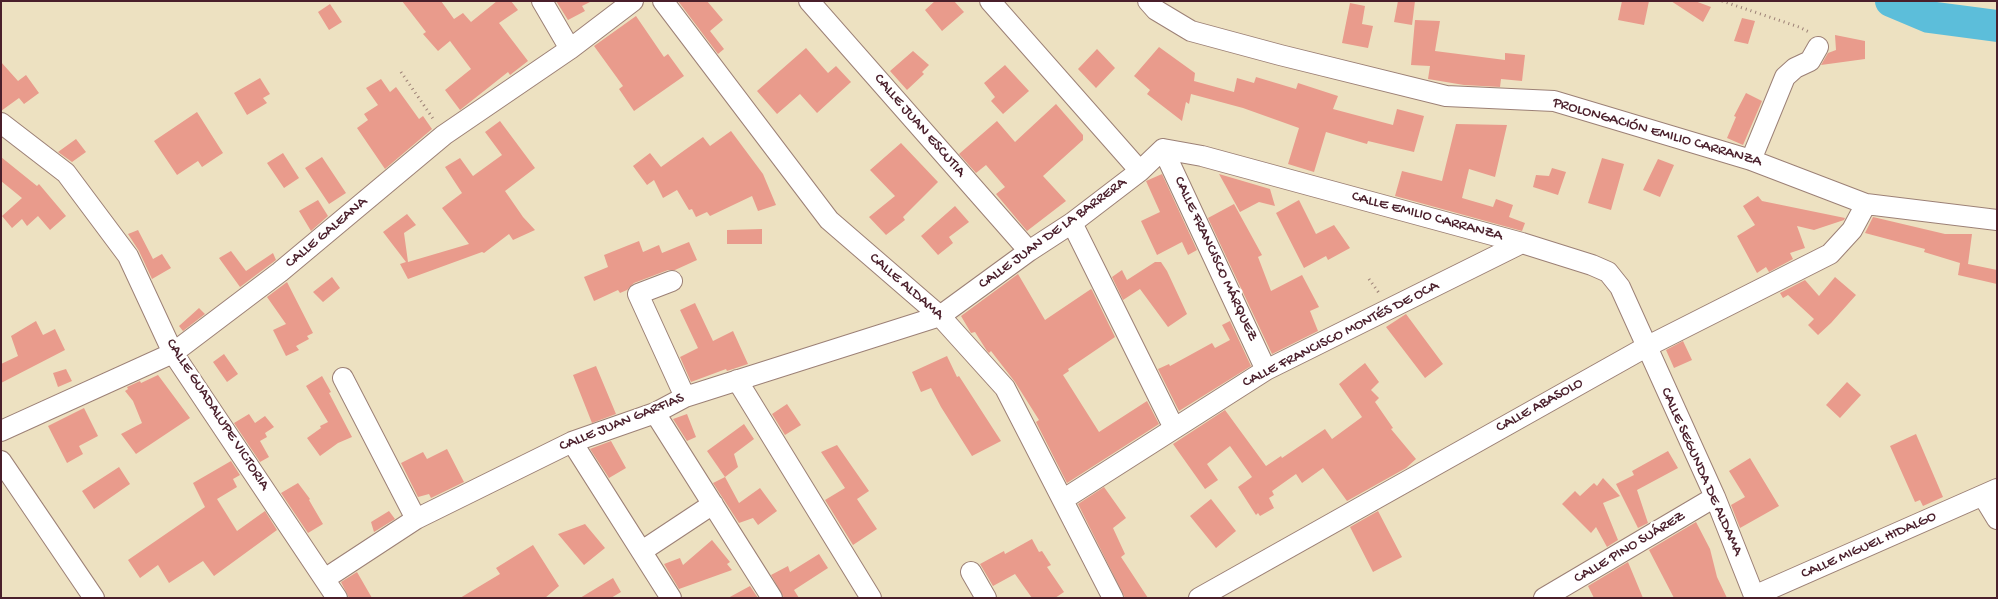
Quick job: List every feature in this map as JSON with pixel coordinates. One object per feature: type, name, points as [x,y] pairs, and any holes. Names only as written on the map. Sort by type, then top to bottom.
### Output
[{"type":"street","points":[[542,1],[570,48]]},
{"type":"street","name":"CALLE GALEANA","points":[[1,431],[173,353],[280,272],[444,135],[570,48],[633,1]]},
{"type":"street","name":"CALLE ALDAMA","points":[[663,1],[829,220],[940,316],[1006,388],[1113,598]]},
{"type":"street","name":"CALLE JUAN ESCUTIA","points":[[809,1],[1029,251]]},
{"type":"street","points":[[990,1],[1140,170]]},
{"type":"street","name":"PROLONGACIÓN EMILIO CARRANZA","points":[[1148,1],[1156,10],[1191,31],[1280,55],[1446,96],[1554,101],[1752,160],[1866,204],[1997,220]]},
{"type":"street","points":[[1752,160],[1785,77],[1795,68],[1810,61],[1818,47]]},
{"type":"street","name":"CALLE GUADALUPE VICTORIA","points":[[1,123],[66,172],[128,256],[173,353],[326,578],[337,598]]},
{"type":"street","name":"CALLE JUAN DE LA BARRERA","points":[[940,316],[1029,251],[1072,223],[1140,170],[1163,149]]},
{"type":"street","name":"CALLE EMILIO CARRANZA","points":[[1163,149],[1202,156],[1522,243],[1592,265],[1608,272],[1620,287],[1646,347]]},
{"type":"street","name":"CALLE FRANCISCO MÁRQUEZ","points":[[1163,149],[1266,370]]},
{"type":"street","name":"CALLE ABASOLO","points":[[1199,598],[1646,347],[1830,254],[1852,230],[1866,204]]},
{"type":"street","points":[[1072,223],[1174,428]]},
{"type":"street","name":"CALLE FRANCISCO MONTÉS DE OCA","points":[[1064,499],[1266,370],[1522,243]]},
{"type":"street","points":[[672,281],[638,294],[685,397]]},
{"type":"street","name":"CALLE JUAN GARFIAS","points":[[326,578],[416,518],[572,442],[655,413],[685,397],[940,316]]},
{"type":"street","name":"CALLE SEGUNDA DE ALDAMA","points":[[1646,347],[1715,497],[1755,597]]},
{"type":"street","points":[[343,378],[416,518]]},
{"type":"street","points":[[737,380],[871,598]]},
{"type":"street","points":[[655,413],[772,598]]},
{"type":"street","points":[[572,442],[671,598]]},
{"type":"street","points":[[1,461],[94,598]]},
{"type":"street","name":"CALLE MIGUEL HIDALGO","points":[[1755,597],[1890,535],[1990,493],[1997,519]]},
{"type":"street","name":"CALLE PINO SUÁREZ","points":[[1544,598],[1715,497]]},
{"type":"street","points":[[642,551],[713,504]]},
{"type":"street","points":[[972,572],[986,598]]},
{"type":"path","points":[[1722,1],[1799,27],[1814,35],[1818,47]]},
{"type":"path","points":[[401,72],[444,135]]},
{"type":"building","points":[[402,1],[441,1],[454,19],[463,13],[471,22],[497,1],[511,1],[518,10],[499,23],[528,61],[510,75],[508,72],[460,110],[445,90],[471,69],[450,41],[438,51],[423,34],[426,32]]},
{"type":"building","points":[[556,1],[592,1],[582,6],[585,11],[568,20]]},
{"type":"building","points":[[678,1],[707,1],[723,20],[710,31],[724,49],[718,54]]},
{"type":"building","points":[[935,1],[954,1],[964,12],[942,31],[925,10]]},
{"type":"building","points":[[1398,1],[1415,1],[1412,25],[1394,22]]},
{"type":"building","points":[[1622,1],[1649,1],[1644,25],[1618,20]]},
{"type":"building","points":[[1671,1],[1695,1],[1711,7],[1703,22]]},
{"type":"building","points":[[1350,3],[1365,6],[1362,24],[1373,26],[1368,48],[1342,43]]},
{"type":"building","points":[[330,4],[342,22],[329,30],[318,12]]},
{"type":"building","points":[[636,16],[664,57],[668,54],[684,76],[634,111],[619,89],[623,86],[594,46]]},
{"type":"building","points":[[1742,18],[1755,21],[1748,44],[1734,41]]},
{"type":"building","points":[[1415,20],[1440,21],[1435,51],[1505,60],[1505,53],[1525,55],[1522,81],[1501,79],[1500,87],[1464,85],[1428,79],[1430,66],[1411,65]]},
{"type":"building","points":[[1835,35],[1865,41],[1865,59],[1821,65],[1828,53],[1836,50]]},
{"type":"building","points":[[1159,47],[1195,73],[1194,81],[1234,92],[1237,78],[1254,83],[1256,77],[1296,89],[1298,83],[1338,96],[1333,109],[1393,125],[1397,109],[1424,116],[1414,152],[1368,141],[1367,144],[1326,132],[1314,172],[1288,164],[1299,128],[1243,108],[1191,94],[1189,104],[1186,102],[1182,121],[1147,94],[1150,90],[1134,76]]},
{"type":"building","points":[[806,48],[828,73],[836,66],[851,82],[817,113],[800,94],[777,114],[757,91]]},
{"type":"building","points":[[1097,49],[1115,68],[1096,88],[1078,69]]},
{"type":"building","points":[[913,51],[929,65],[922,72],[924,74],[907,90],[890,71]]},
{"type":"building","points":[[1,62],[18,81],[26,75],[39,93],[24,104],[19,98],[1,111]]},
{"type":"building","points":[[1005,65],[1029,91],[1003,114],[991,101],[995,97],[984,83]]},
{"type":"building","points":[[260,78],[270,94],[263,98],[267,103],[247,115],[234,93]]},
{"type":"building","points":[[381,79],[390,92],[396,87],[419,119],[423,116],[432,129],[385,169],[357,128],[368,120],[364,114],[378,105],[366,88]]},
{"type":"building","points":[[1746,93],[1762,101],[1743,145],[1727,138],[1736,117],[1734,116]]},
{"type":"building","points":[[1056,104],[1083,135],[1083,140],[1043,176],[1066,201],[1027,231],[996,194],[1005,187],[986,165],[976,173],[959,154],[997,121],[1015,142]]},
{"type":"building","points":[[197,112],[223,153],[202,167],[198,161],[177,175],[154,141]]},
{"type":"building","points":[[500,121],[535,168],[505,191],[523,217],[535,230],[513,240],[509,234],[484,253],[482,252],[408,279],[400,264],[406,262],[383,232],[407,214],[416,225],[404,233],[408,262],[469,244],[442,208],[462,193],[445,167],[460,158],[473,176],[502,155],[485,132]]},
{"type":"building","points":[[1456,124],[1507,125],[1495,177],[1469,169],[1462,198],[1493,207],[1496,199],[1513,205],[1509,217],[1525,223],[1522,231],[1395,196],[1402,171],[1442,181]]},
{"type":"building","points":[[731,131],[763,174],[776,205],[758,211],[752,196],[710,216],[707,212],[696,217],[692,209],[689,210],[677,190],[663,198],[654,180],[647,185],[633,166],[650,153],[661,167],[703,137],[710,146]]},
{"type":"building","points":[[76,139],[86,152],[72,162],[58,152]]},
{"type":"building","points":[[901,143],[938,182],[903,217],[905,220],[886,235],[869,217],[895,196],[870,170]]},
{"type":"building","points":[[283,153],[299,178],[284,188],[267,163]]},
{"type":"building","points":[[1,157],[37,186],[39,184],[66,216],[50,230],[38,216],[27,226],[22,219],[12,228],[2,216],[22,198],[1,181]]},
{"type":"building","points":[[322,157],[346,193],[329,204],[305,168]]},
{"type":"building","points":[[1602,158],[1624,164],[1611,210],[1588,203]]},
{"type":"building","points":[[1658,159],[1674,165],[1660,197],[1643,190]]},
{"type":"building","points":[[1552,168],[1566,172],[1558,195],[1533,187],[1536,175],[1549,176]]},
{"type":"building","points":[[1162,174],[1197,250],[1188,255],[1182,242],[1157,255],[1141,221],[1160,212],[1146,181]]},
{"type":"building","points":[[1219,174],[1270,189],[1275,206],[1259,202],[1240,212]]},
{"type":"building","points":[[1758,196],[1762,201],[1845,218],[1844,220],[1814,230],[1797,226],[1805,248],[1790,253],[1793,259],[1769,272],[1766,267],[1757,273],[1737,236],[1755,225],[1743,206]]},
{"type":"building","points":[[318,200],[328,216],[311,231],[299,211]]},
{"type":"building","points":[[1299,200],[1316,234],[1334,225],[1350,248],[1328,260],[1326,256],[1304,268],[1276,213]]},
{"type":"building","points":[[1234,204],[1262,255],[1258,257],[1271,291],[1302,275],[1319,307],[1310,311],[1318,331],[1272,354],[1208,218]]},
{"type":"building","points":[[955,206],[969,222],[949,237],[953,243],[938,255],[921,236]]},
{"type":"building","points":[[1873,217],[1945,234],[1972,234],[1968,264],[1997,270],[1997,284],[1958,275],[1960,263],[1924,252],[1925,249],[1865,233]]},
{"type":"building","points":[[762,229],[762,244],[727,244],[727,230]]},
{"type":"building","points":[[138,230],[153,259],[162,254],[171,268],[152,279],[139,251],[128,234]]},
{"type":"building","points":[[639,241],[643,252],[659,245],[662,253],[689,242],[697,260],[675,270],[668,270],[634,283],[627,290],[620,293],[618,290],[594,301],[584,277],[608,267],[604,255]]},
{"type":"building","points":[[231,251],[246,271],[273,253],[276,260],[240,287],[219,258]]},
{"type":"building","points":[[1155,262],[1161,262],[1167,271],[1187,314],[1168,327],[1140,289],[1123,300],[1112,277],[1122,270],[1127,280]]},
{"type":"building","points":[[1018,274],[1045,320],[1092,290],[1115,337],[1068,369],[1069,371],[1063,375],[1099,432],[1147,401],[1159,424],[1067,483],[1036,422],[1039,420],[1015,382],[991,351],[989,353],[987,351],[975,332],[971,333],[961,316]]},
{"type":"building","points":[[332,277],[340,288],[323,302],[313,292]]},
{"type":"building","points":[[1835,277],[1856,295],[1818,335],[1808,325],[1814,319],[1788,295],[1783,298],[1780,293],[1805,280],[1819,296]]},
{"type":"building","points":[[287,282],[313,333],[307,336],[309,339],[296,346],[299,350],[286,356],[273,330],[286,324],[267,297]]},
{"type":"building","points":[[695,303],[713,341],[733,331],[748,364],[727,371],[726,369],[691,382],[680,357],[698,348],[680,310]]},
{"type":"building","points":[[199,308],[205,314],[183,331],[179,326]]},
{"type":"building","points":[[1406,314],[1443,364],[1425,378],[1386,327]]},
{"type":"building","points":[[36,321],[43,335],[55,329],[65,350],[1,383],[1,364],[18,356],[11,336]]},
{"type":"building","points":[[1230,321],[1251,366],[1179,411],[1158,369],[1169,364],[1170,366],[1212,343],[1215,348],[1230,340],[1222,325]]},
{"type":"building","points":[[1683,341],[1692,360],[1674,368],[1666,350]]},
{"type":"building","points":[[224,354],[238,374],[227,382],[213,362]]},
{"type":"building","points":[[947,356],[957,377],[959,376],[1001,441],[972,456],[931,388],[921,392],[912,372]]},
{"type":"building","points":[[1365,363],[1379,382],[1371,390],[1379,398],[1375,402],[1393,428],[1391,429],[1416,459],[1406,468],[1347,501],[1323,468],[1302,483],[1296,474],[1272,491],[1274,495],[1269,498],[1274,508],[1260,516],[1258,513],[1256,515],[1238,487],[1252,477],[1230,446],[1207,464],[1218,480],[1205,489],[1173,444],[1225,410],[1266,466],[1281,456],[1282,458],[1325,429],[1332,439],[1362,417],[1339,384]]},
{"type":"building","points":[[596,366],[616,414],[592,423],[573,375]]},
{"type":"building","points":[[66,369],[72,381],[58,387],[53,373]]},
{"type":"building","points":[[158,375],[190,418],[136,454],[121,434],[142,423],[133,401],[125,391],[128,389],[127,387]]},
{"type":"building","points":[[322,376],[352,437],[338,443],[320,456],[307,438],[321,428],[320,426],[328,422],[306,386]]},
{"type":"building","points":[[1847,382],[1861,395],[1840,418],[1826,405]]},
{"type":"building","points":[[787,404],[801,425],[785,435],[772,414]]},
{"type":"building","points":[[84,408],[98,436],[79,446],[83,454],[67,463],[48,426]]},
{"type":"building","points":[[249,414],[255,423],[265,416],[274,427],[265,433],[267,437],[260,441],[269,457],[260,462],[234,423]]},
{"type":"building","points":[[687,414],[696,437],[687,441],[673,419]]},
{"type":"building","points":[[744,424],[754,439],[734,454],[738,467],[725,477],[707,451]]},
{"type":"building","points":[[1916,434],[1943,497],[1923,506],[1920,500],[1915,502],[1890,446]]},
{"type":"building","points":[[611,441],[626,468],[609,478],[590,449]]},
{"type":"building","points":[[837,445],[869,491],[857,499],[877,529],[853,545],[825,500],[845,488],[821,452]]},
{"type":"building","points":[[447,449],[464,482],[431,498],[429,494],[418,497],[401,463],[423,452],[427,459]]},
{"type":"building","points":[[1668,451],[1678,468],[1637,490],[1648,523],[1638,528],[1616,484],[1634,475],[1632,471]]},
{"type":"building","points":[[1750,458],[1779,506],[1740,528],[1731,505],[1745,497],[1729,471]]},
{"type":"building","points":[[231,461],[240,475],[233,479],[237,487],[217,499],[237,531],[265,511],[277,530],[214,576],[203,561],[169,583],[158,565],[140,578],[128,560],[205,507],[193,483]]},
{"type":"building","points":[[119,467],[130,484],[94,509],[82,491]]},
{"type":"building","points":[[725,477],[739,503],[760,488],[777,511],[758,525],[753,518],[739,523],[713,483]]},
{"type":"building","points":[[1603,478],[1620,496],[1603,503],[1618,540],[1607,547],[1596,527],[1591,533],[1562,504],[1575,491],[1580,496],[1594,483],[1597,486]]},
{"type":"building","points":[[298,483],[310,499],[323,524],[308,533],[281,493]]},
{"type":"building","points":[[1104,487],[1126,518],[1113,528],[1125,554],[1121,557],[1148,598],[1125,598],[1078,504]]},
{"type":"building","points":[[1211,499],[1236,531],[1216,548],[1190,516]]},
{"type":"building","points":[[389,511],[395,519],[374,532],[371,522]]},
{"type":"building","points":[[1378,511],[1402,557],[1373,572],[1350,527]]},
{"type":"building","points":[[1696,522],[1710,549],[1717,577],[1727,598],[1674,598],[1649,550]]},
{"type":"building","points":[[585,524],[605,548],[584,565],[558,534]]},
{"type":"building","points":[[1032,539],[1039,552],[1042,551],[1051,565],[1047,567],[1064,592],[1055,598],[1032,598],[1015,574],[993,586],[980,564],[1004,551],[1005,554]]},
{"type":"building","points":[[712,540],[730,562],[727,564],[732,570],[679,589],[664,564],[680,558],[683,565]]},
{"type":"building","points":[[533,545],[559,586],[545,598],[460,598],[500,574],[496,568]]},
{"type":"building","points":[[819,554],[828,568],[794,590],[799,598],[784,598],[771,575],[788,566],[790,572]]},
{"type":"building","points":[[1628,562],[1643,598],[1594,598],[1588,586]]},
{"type":"building","points":[[357,572],[372,598],[349,598],[341,582]]},
{"type":"building","points":[[613,578],[621,592],[611,598],[580,598]]},
{"type":"building","points":[[750,586],[758,598],[728,598]]},
{"type":"waterway","points":[[1891,1],[1929,17],[1997,26]]}]
